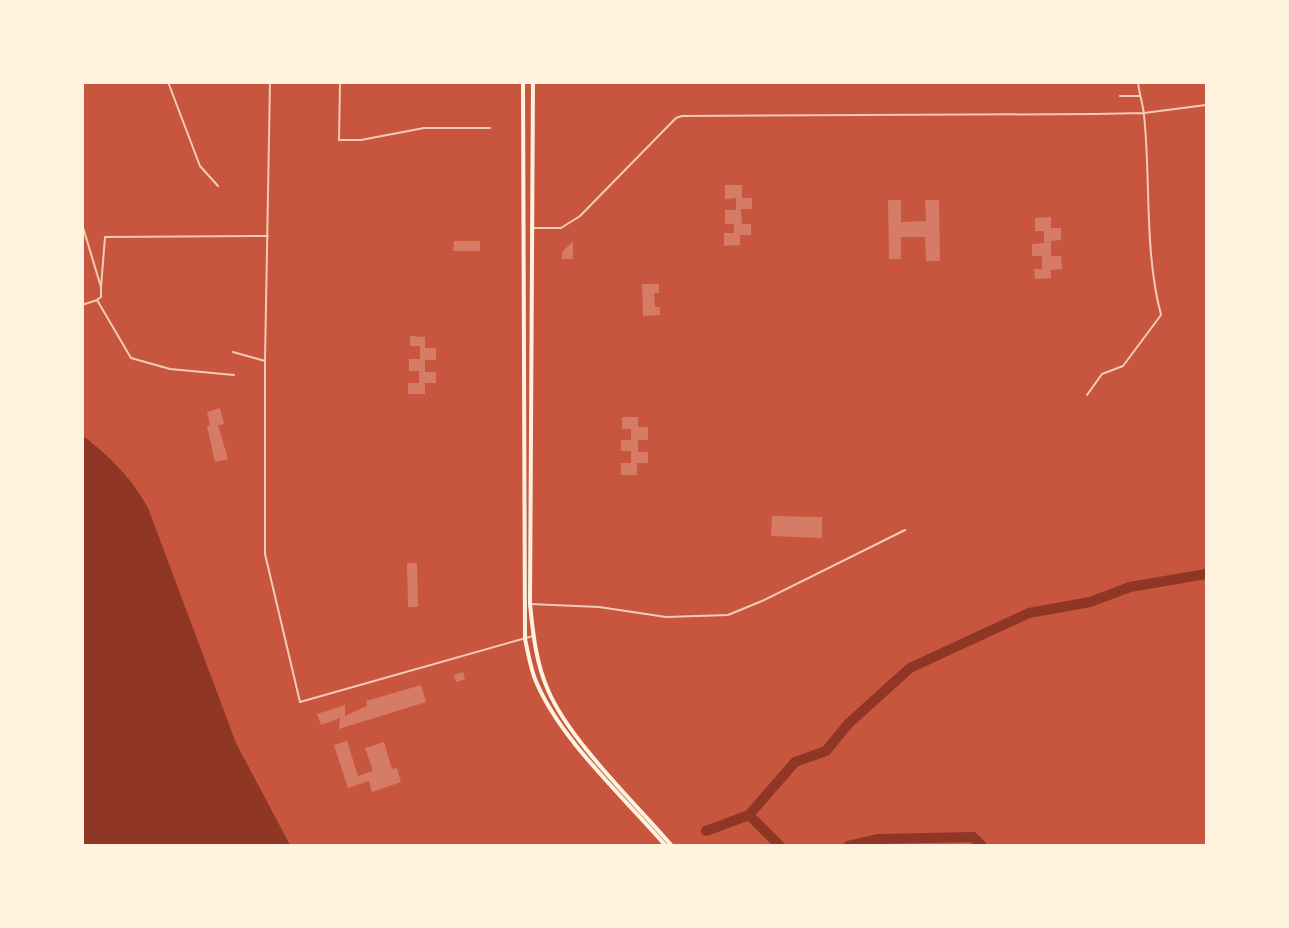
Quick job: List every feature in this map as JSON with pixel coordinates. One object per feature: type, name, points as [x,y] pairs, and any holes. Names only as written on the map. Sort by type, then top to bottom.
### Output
[{"type":"main road","points":[[523,82],[525,639],[535,678],[552,711],[577,746],[666,846]]},
{"type":"main road","points":[[533,82],[534,228],[530,604],[533,636],[548,691],[568,725],[672,846]]},
{"type":"street","points":[[168,82],[200,166],[218,186]]},
{"type":"street","points":[[270,82],[265,361],[265,554],[300,702],[533,636]]},
{"type":"street","points":[[340,82],[339,140],[361,140],[424,128],[490,128]]},
{"type":"street","points":[[1086,395],[1102,374],[1123,366],[1161,315],[1156,296],[1148,213],[1144,113],[1138,82]]},
{"type":"street","points":[[1120,96],[1140,96]]},
{"type":"street","points":[[534,228],[561,228],[580,216],[676,118],[682,116],[1144,113],[1206,105]]},
{"type":"street","points":[[82,173],[82,197]]},
{"type":"street","points":[[82,224],[101,287]]},
{"type":"street","points":[[82,305],[101,297],[105,237],[268,236]]},
{"type":"street","points":[[97,300],[131,358],[170,369],[234,375]]},
{"type":"street","points":[[233,352],[265,361]]},
{"type":"street","points":[[530,604],[599,607],[666,617],[728,615],[762,601],[905,530]]},
{"type":"shaded area","points":[[82,435],[119,468],[148,508],[236,743],[290,845],[83,845]]},
{"type":"building","points":[[725,185],[742,185],[742,198],[752,198],[752,209],[741,209],[742,224],[751,224],[751,235],[740,235],[740,245],[724,246],[724,233],[734,233],[734,224],[725,224],[725,210],[736,210],[736,198],[725,199]]},
{"type":"building","points":[[888,200],[901,200],[901,222],[926,221],[925,200],[939,200],[940,261],[926,261],[925,237],[901,237],[901,259],[889,259]]},
{"type":"building","points":[[1051,217],[1051,228],[1061,228],[1061,240],[1051,241],[1051,256],[1061,256],[1062,269],[1051,270],[1051,278],[1035,279],[1034,269],[1042,269],[1042,256],[1032,256],[1032,244],[1044,243],[1044,231],[1035,231],[1035,218]]},
{"type":"building","points":[[454,241],[480,241],[480,251],[453,251]]},
{"type":"building","points":[[573,241],[573,259],[562,259],[562,252]]},
{"type":"building","points":[[642,284],[659,284],[659,293],[654,293],[655,307],[660,307],[660,315],[643,316]]},
{"type":"building","points":[[410,336],[425,337],[425,348],[436,348],[436,360],[425,360],[425,372],[436,372],[436,383],[425,383],[425,394],[408,394],[408,383],[419,383],[419,371],[409,371],[409,359],[420,359],[420,346],[410,346]]},
{"type":"building","points":[[220,408],[224,424],[218,425],[228,459],[215,462],[207,426],[210,425],[207,412]]},
{"type":"building","points":[[622,417],[638,417],[638,427],[648,427],[648,440],[638,440],[638,452],[648,452],[648,463],[637,463],[637,475],[621,475],[621,463],[631,463],[631,451],[621,451],[621,440],[631,440],[631,429],[622,429]]},
{"type":"building","points":[[772,516],[822,517],[822,538],[771,536]]},
{"type":"building","points":[[407,563],[417,563],[418,607],[408,607]]},
{"type":"building","points":[[463,672],[465,679],[456,682],[454,675]]},
{"type":"building","points":[[421,685],[426,702],[339,729],[340,718],[321,725],[317,714],[345,705],[345,716],[367,706],[366,701]]},
{"type":"building","points":[[347,741],[358,776],[373,771],[365,748],[384,742],[392,769],[397,768],[401,782],[372,792],[369,781],[348,788],[334,745]]},
{"type":"waterway","points":[[706,831],[749,815],[795,762],[826,751],[849,723],[910,668],[1029,613],[1090,602],[1130,587],[1206,574]]},
{"type":"waterway","points":[[749,815],[780,846]]},
{"type":"waterway","points":[[848,846],[879,839],[973,837],[982,846]]}]
